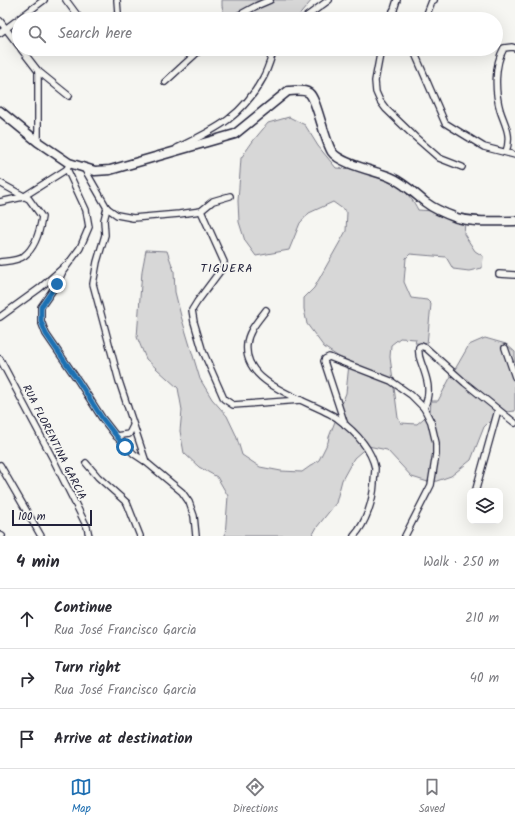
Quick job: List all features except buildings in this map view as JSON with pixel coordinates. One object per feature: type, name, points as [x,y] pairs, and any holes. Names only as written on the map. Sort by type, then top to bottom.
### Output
[{"type":"main road","points":[[0,113],[68,166],[95,171],[110,170],[235,134],[288,91],[297,90],[308,93],[314,99],[319,120],[332,152],[338,158],[392,177],[406,186],[426,203],[445,213],[459,218],[472,221],[515,221]]},
{"type":"street","points":[[28,12],[44,0]]},
{"type":"street","points":[[66,0],[75,12]]},
{"type":"street","points":[[117,0],[118,12]]},
{"type":"street","points":[[245,12],[270,0]]},
{"type":"street","points":[[313,12],[329,0]]},
{"type":"street","points":[[394,10],[397,0]]},
{"type":"street","points":[[428,12],[434,0]]},
{"type":"street","points":[[0,21],[12,37]]},
{"type":"street","points":[[0,33],[12,24]]},
{"type":"street","points":[[503,50],[504,48],[515,48]]},
{"type":"street","points":[[26,56],[38,71],[69,96]]},
{"type":"street","points":[[165,82],[193,56]]},
{"type":"street","points":[[161,156],[213,130],[232,118],[245,104],[263,77],[271,56]]},
{"type":"street","points":[[380,56],[375,81],[376,92],[380,101],[415,137],[439,158],[462,167]]},
{"type":"street","points":[[416,56],[445,123],[484,147],[515,155]]},
{"type":"street","points":[[500,56],[497,74],[497,91],[500,108],[509,134],[509,143],[506,152]]},
{"type":"street","points":[[38,71],[38,142]]},
{"type":"street","points":[[0,202],[23,197],[68,166],[86,210],[89,227],[80,248],[63,271],[57,284],[41,307],[41,321],[46,334],[102,418],[116,436],[134,454],[182,492],[189,502],[194,516],[196,536]]},
{"type":"street","points":[[84,168],[107,208],[117,216],[133,218],[201,211],[213,201],[230,196]]},
{"type":"street","points":[[0,183],[29,199],[42,217],[40,231],[24,257],[16,260],[0,262]]},
{"type":"street","points":[[107,208],[104,220],[105,235],[97,262],[93,284],[119,382],[146,462]]},
{"type":"street","points":[[201,211],[224,262],[223,267],[192,310],[202,349],[224,399],[233,405],[301,400]]},
{"type":"street","points":[[0,317],[40,288],[73,259]]},
{"type":"street","points":[[499,274],[515,275]]},
{"type":"street","points":[[266,310],[250,333],[247,344],[247,357],[259,376],[277,388],[336,418],[358,437],[370,454],[375,469],[374,488],[361,528],[354,536]]},
{"type":"street","points":[[424,408],[428,397],[429,386],[418,352],[420,346],[426,348],[515,423]]},
{"type":"street","points":[[504,348],[515,377]]},
{"type":"street","points":[[345,425],[324,362],[329,357],[391,381],[411,395],[424,408],[431,422],[436,443],[432,485],[405,536]]},
{"type":"street","name":"RUA FLORENTINA GARCIA","points":[[0,359],[53,459],[87,527],[89,536]]},
{"type":"street","points":[[476,488],[498,410]]},
{"type":"street","points":[[116,436],[129,434],[133,426]]},
{"type":"street","points":[[86,463],[98,477],[127,503],[140,536]]},
{"type":"street","points":[[0,465],[41,536]]},
{"type":"shaded area","points":[[222,0],[312,0],[302,12],[223,12]]},
{"type":"shaded area","points":[[289,117],[305,125],[318,146],[336,168],[364,169],[383,175],[404,190],[418,210],[434,211],[465,222],[464,234],[475,251],[483,256],[482,268],[469,271],[453,269],[446,257],[410,254],[406,258],[404,282],[411,298],[427,300],[431,304],[427,344],[415,343],[416,339],[400,338],[391,345],[390,357],[398,418],[401,423],[417,424],[430,413],[431,401],[438,401],[469,345],[485,338],[506,344],[515,352],[515,411],[498,413],[484,427],[471,460],[451,476],[431,483],[412,477],[387,450],[368,446],[354,458],[342,480],[336,503],[317,527],[312,536],[225,536],[228,496],[217,477],[199,467],[184,453],[180,431],[182,410],[178,388],[146,359],[137,337],[142,271],[146,250],[167,251],[174,271],[175,292],[181,316],[200,379],[212,399],[227,416],[236,435],[242,455],[260,467],[281,471],[302,472],[319,460],[328,442],[346,393],[349,364],[324,347],[307,324],[304,309],[304,298],[314,288],[346,231],[347,212],[333,202],[309,213],[300,223],[289,250],[256,256],[245,241],[239,222],[238,201],[241,158],[268,123]]},
{"type":"district","name":"TIGUERA","points":[[227,268]]},
{"type":"route","points":[[57,284],[41,307],[41,321],[46,334],[102,418],[125,447]]}]
